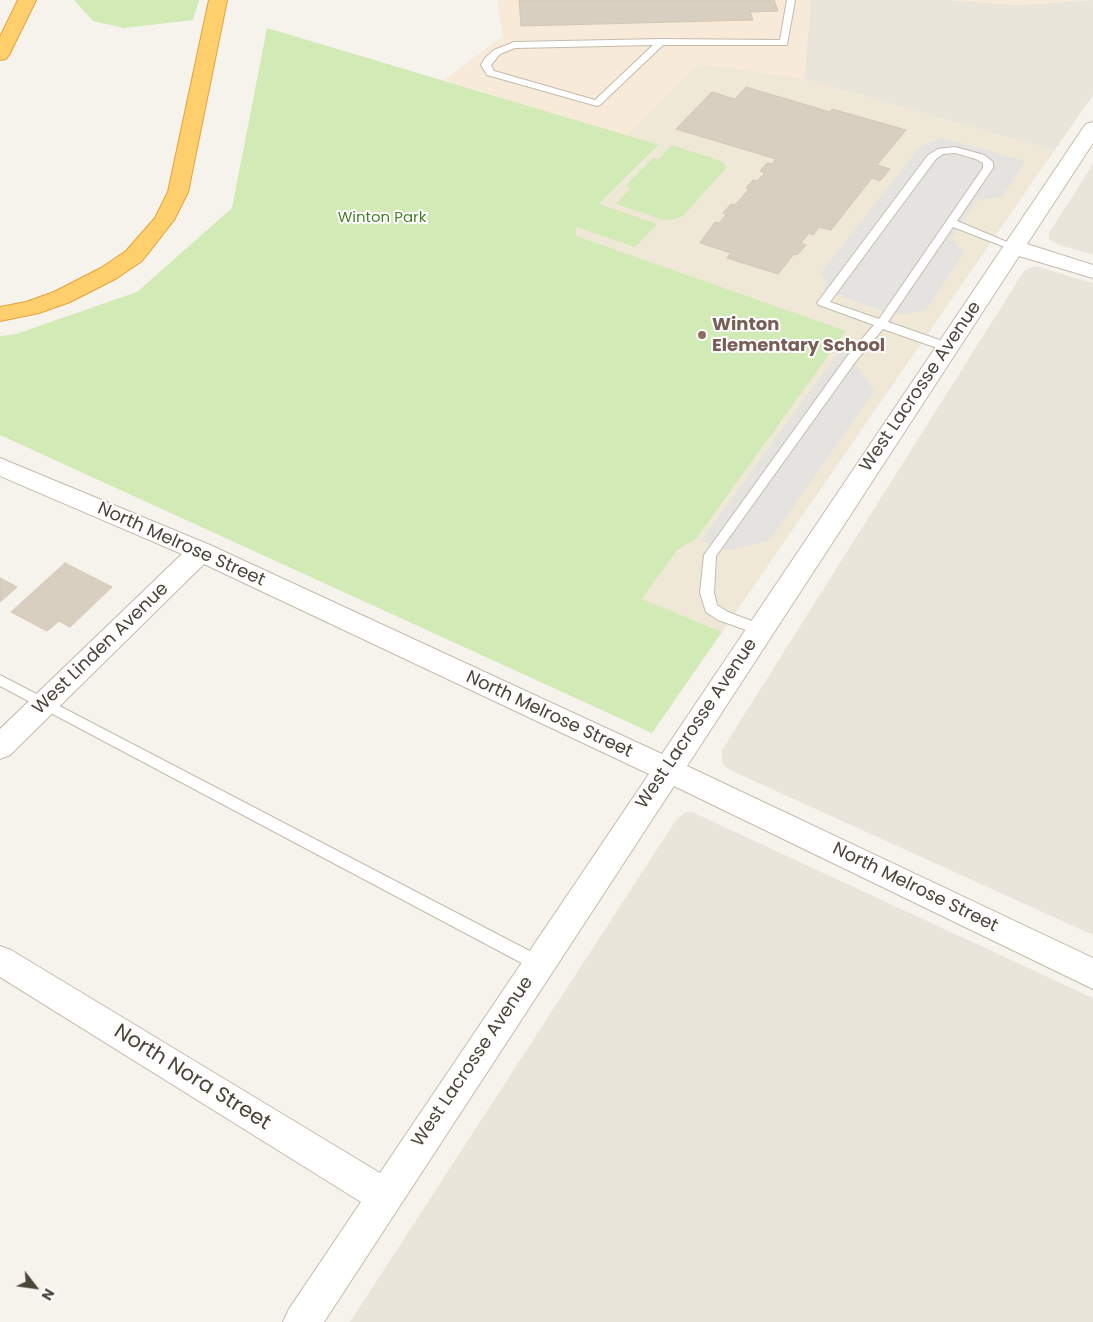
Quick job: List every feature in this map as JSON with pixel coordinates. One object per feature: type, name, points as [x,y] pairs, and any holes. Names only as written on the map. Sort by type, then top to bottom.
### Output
[{"type":"highway","points":[[2,46],[27,0]]},
{"type":"highway","points":[[0,314],[31,308],[78,290],[134,256],[157,231],[175,201],[178,192],[218,0]]},
{"type":"street","name":"West Lacrosse Avenue","points":[[302,1322],[1093,128]]},
{"type":"street","points":[[1014,247],[1093,272]]},
{"type":"street","name":"North Melrose Street","points":[[0,466],[201,552],[666,770],[1093,974]]},
{"type":"street","name":"West Linden Avenue","points":[[0,746],[201,552]]},
{"type":"street","name":"North Nora Street","points":[[0,960],[384,1196]]},
{"type":"lane","points":[[661,42],[597,103],[490,73],[486,66],[488,60],[497,52],[514,45],[661,42],[784,44],[791,0]]},
{"type":"lane","points":[[760,630],[723,616],[711,608],[706,592],[710,556],[852,358],[881,324],[988,168],[988,162],[980,157],[955,150],[941,151],[932,157],[823,303],[881,324],[948,347]]},
{"type":"lane","points":[[952,223],[1014,247]]},
{"type":"lane","points":[[0,680],[45,702],[538,964]]},
{"type":"shaded area","points":[[497,0],[811,0],[804,79],[699,64],[626,136],[444,80],[503,36]]},
{"type":"shaded area","points":[[811,0],[950,0],[1016,5],[1093,0],[1093,95],[1054,151],[804,79]]},
{"type":"shaded area","points":[[950,0],[1090,0],[1016,5]]},
{"type":"shaded area","name":"Winton Elementary School","points":[[699,64],[804,79],[1054,151],[722,632],[641,599],[671,559],[575,236],[576,227],[659,146],[626,136]]},
{"type":"shaded area","points":[[942,138],[1025,161],[1002,197],[978,200],[951,238],[964,252],[926,310],[894,315],[822,289],[827,284],[821,273],[920,147]]},
{"type":"shaded area","points":[[1093,164],[1093,255],[1057,244],[1049,239],[1049,233]]},
{"type":"shaded area","points":[[1035,266],[1093,283],[1093,935],[732,771],[723,765],[722,759],[722,750],[1024,271]]},
{"type":"shaded area","points":[[843,346],[874,391],[769,541],[727,550],[701,541]]},
{"type":"shaded area","points":[[692,812],[1093,998],[1093,1322],[350,1322],[676,820],[685,813]]},
{"type":"green space","points":[[74,0],[199,0],[193,20],[124,28],[93,21]]},
{"type":"green space","name":"Winton Park","points":[[267,28],[659,145],[599,204],[657,224],[635,247],[576,227],[576,236],[846,331],[695,540],[678,549],[642,599],[722,632],[652,733],[0,435],[0,336],[16,334],[137,292],[232,208]]},
{"type":"green space","points":[[672,145],[718,160],[725,164],[725,169],[683,216],[674,219],[664,220],[616,204],[631,188],[625,186],[653,158],[659,159]]},
{"type":"building","points":[[519,0],[774,0],[778,11],[750,12],[753,20],[521,26]]},
{"type":"building","points":[[746,87],[830,112],[832,109],[906,130],[877,165],[890,169],[880,181],[872,178],[831,230],[819,227],[813,235],[809,233],[801,243],[806,245],[797,255],[794,254],[778,274],[727,258],[731,253],[700,243],[715,222],[719,223],[726,215],[723,213],[731,204],[735,205],[749,189],[746,188],[753,180],[757,181],[765,173],[760,171],[767,163],[772,164],[776,159],[676,129],[712,92],[735,99]]},
{"type":"building","points":[[65,563],[112,587],[70,627],[59,621],[47,631],[11,612]]},
{"type":"building","points":[[0,578],[17,587],[0,602]]},
{"type":"place","name":"Winton Elementary School","points":[[702,335]]}]
